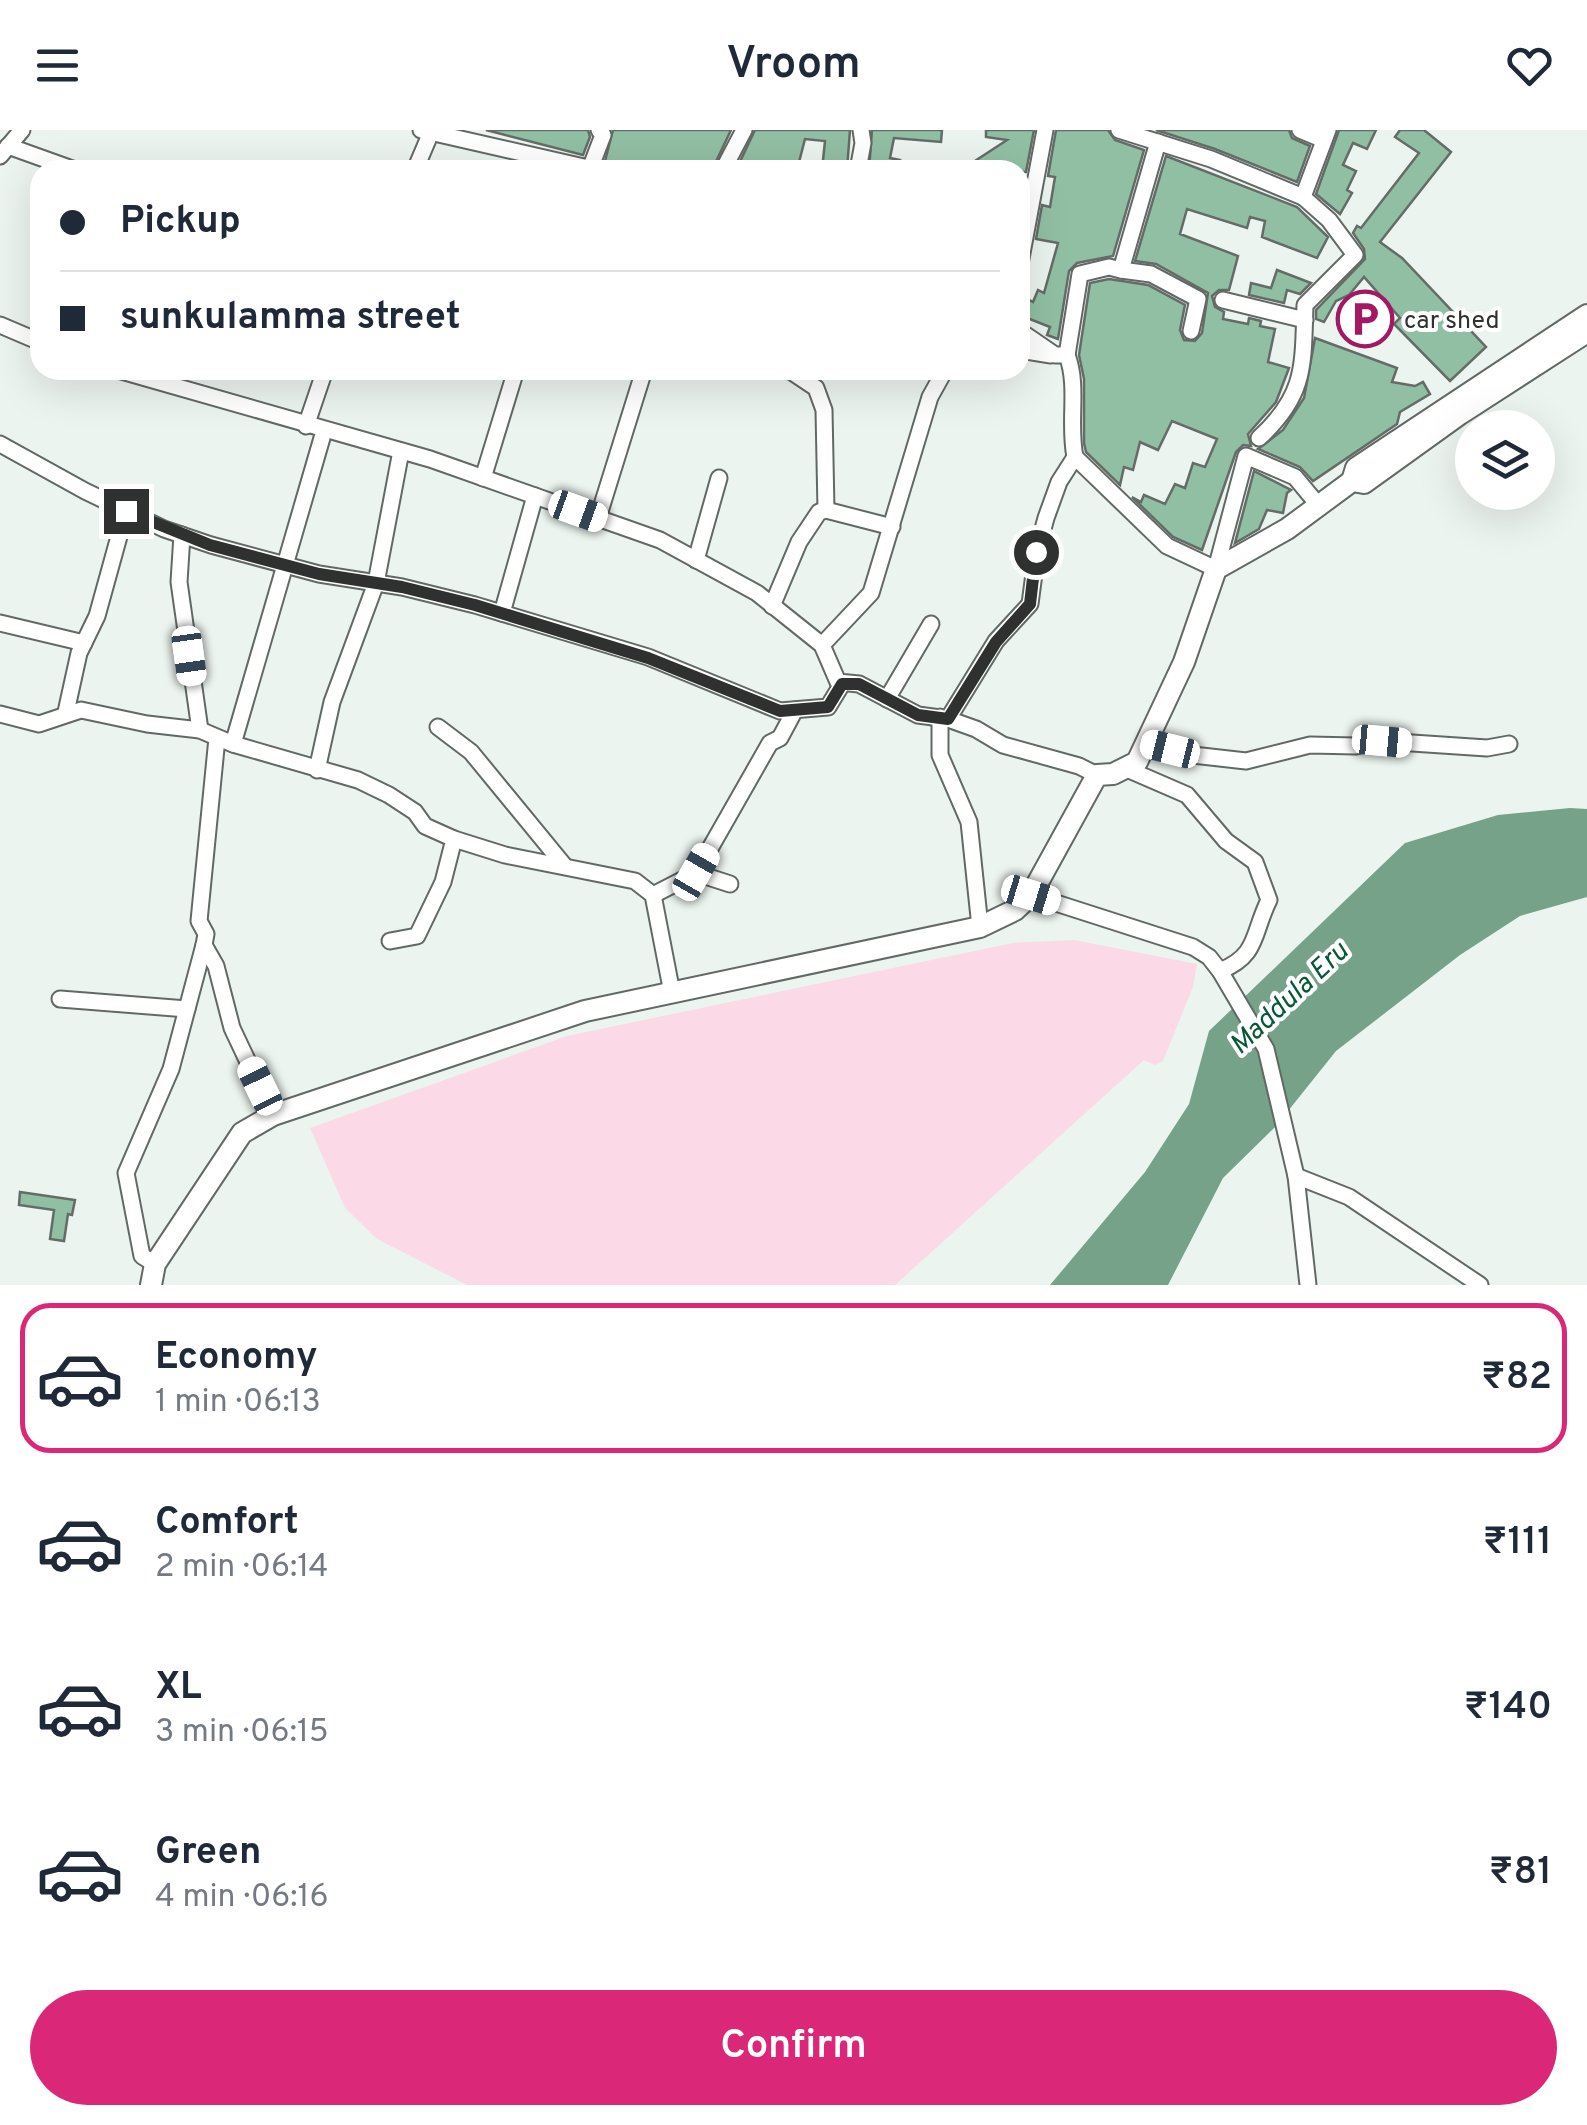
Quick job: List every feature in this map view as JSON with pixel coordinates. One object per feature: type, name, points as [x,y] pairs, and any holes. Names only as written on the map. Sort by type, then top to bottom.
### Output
[{"type":"main road","points":[[153,1274],[242,1133],[273,1115],[584,1011],[980,927],[1015,910],[1031,895],[1097,775],[1126,770],[1137,762],[1184,662],[1216,570],[1288,529],[1352,481],[1356,468],[1587,315]]},
{"type":"main road","points":[[1352,481],[1364,482],[1587,332]]},
{"type":"street","points":[[22,130],[4,151],[37,160]]},
{"type":"street","points":[[592,160],[603,135],[599,130]]},
{"type":"street","points":[[728,160],[744,130]]},
{"type":"street","points":[[860,160],[861,130]]},
{"type":"street","points":[[1030,210],[1045,130]]},
{"type":"street","points":[[1119,130],[1211,158],[1302,197],[1329,220],[1355,255],[1305,305],[1294,398],[1259,438]]},
{"type":"street","points":[[1300,130],[1326,135],[1302,197]]},
{"type":"street","points":[[418,160],[428,131],[550,160]]},
{"type":"street","points":[[1121,270],[1158,142]]},
{"type":"street","points":[[1061,355],[1080,274],[1109,267],[1151,274],[1198,299],[1191,331]]},
{"type":"street","points":[[1223,300],[1304,320]]},
{"type":"street","points":[[0,325],[30,338]]},
{"type":"street","points":[[1030,337],[1061,355],[1075,376],[1069,428],[1075,457],[1167,546],[1216,570],[1246,456],[1296,477],[1319,506]]},
{"type":"street","points":[[1030,351],[1061,355]]},
{"type":"street","points":[[152,380],[483,478],[660,540],[772,606],[822,645],[842,684]]},
{"type":"street","points":[[306,426],[322,380]]},
{"type":"street","points":[[483,478],[510,380]]},
{"type":"street","points":[[598,518],[641,380]]},
{"type":"street","points":[[804,380],[816,388],[824,410],[826,510]]},
{"type":"street","points":[[822,645],[871,593],[930,397],[939,380]]},
{"type":"street","points":[[153,1274],[142,1256],[126,1173],[170,1069],[188,1009],[206,934],[199,921],[225,741],[288,565],[324,431]]},
{"type":"street","points":[[0,444],[126,511],[182,535],[288,565],[502,613],[648,658],[780,711],[828,707],[842,684]]},
{"type":"street","points":[[318,770],[332,702],[376,583],[400,452]]},
{"type":"street","points":[[980,927],[969,822],[940,754],[944,718],[996,642],[1030,604],[1036,552],[1046,518],[1059,482],[1075,457]]},
{"type":"street","points":[[696,560],[719,478]]},
{"type":"street","points":[[502,613],[535,496]]},
{"type":"street","points":[[772,606],[799,542],[820,512],[826,510],[892,527]]},
{"type":"street","points":[[66,712],[126,511]]},
{"type":"street","points":[[182,535],[179,582],[200,730]]},
{"type":"street","points":[[0,623],[84,643]]},
{"type":"street","points":[[888,699],[932,624]]},
{"type":"street","points":[[842,684],[859,684],[918,715],[976,728],[1003,744],[1080,766],[1097,775]]},
{"type":"street","points":[[0,714],[39,724],[81,710],[200,730],[358,780],[389,794],[415,812],[426,826],[454,839],[504,855],[635,881],[653,895],[672,992]]},
{"type":"street","points":[[653,895],[696,872],[770,743],[780,738],[796,710]]},
{"type":"street","points":[[438,727],[472,752],[563,864]]},
{"type":"street","points":[[1146,743],[1193,755],[1246,761],[1310,746],[1356,746],[1382,741],[1487,748],[1509,744]]},
{"type":"street","points":[[1126,770],[1187,794],[1226,841],[1255,862],[1269,900],[1256,926],[1253,948],[1239,963],[1220,971]]},
{"type":"street","points":[[390,941],[418,936],[443,882],[454,839]]},
{"type":"street","points":[[696,872],[730,884]]},
{"type":"street","points":[[1031,895],[1193,946],[1210,957],[1220,971],[1266,1049],[1296,1176],[1308,1285]]},
{"type":"street","points":[[204,945],[216,966],[232,1028],[273,1115]]},
{"type":"street","points":[[60,999],[188,1009]]},
{"type":"street","points":[[1296,1176],[1349,1196],[1480,1285]]},
{"type":"shaded area","points":[[1074,940],[1197,964],[1193,987],[1163,1061],[1155,1065],[1144,1060],[895,1285],[467,1285],[377,1239],[345,1208],[310,1128],[567,1036],[1013,943]]},
{"type":"water","name":"Maddula Eru","points":[[1587,809],[1587,897],[1520,916],[1460,955],[1336,1051],[1276,1126],[1223,1178],[1168,1285],[1050,1285],[1145,1172],[1189,1104],[1209,1031],[1405,843],[1498,815]]},
{"type":"building","points":[[486,130],[588,130],[590,137],[583,155]]},
{"type":"building","points":[[613,130],[731,130],[717,160],[605,160]]},
{"type":"building","points":[[755,130],[850,130],[848,160],[823,160],[825,141],[805,139],[800,160],[741,160]]},
{"type":"building","points":[[872,130],[942,130],[941,142],[894,138],[890,158],[900,160],[870,160]]},
{"type":"building","points":[[986,130],[1034,130],[1028,160],[976,160],[1007,140],[986,137]]},
{"type":"building","points":[[1056,130],[1108,130],[1115,140],[1144,150],[1113,256],[1077,263],[1069,271],[1058,339],[1047,335],[1050,327],[1030,319],[1030,300],[1033,302],[1038,290],[1044,293],[1058,243],[1036,239],[1042,205],[1050,207],[1055,177],[1048,176]]},
{"type":"building","points":[[1156,130],[1289,130],[1292,138],[1310,146],[1297,182]]},
{"type":"building","points":[[1339,130],[1376,130],[1367,149],[1353,143],[1343,165],[1356,171],[1347,190],[1352,193],[1340,214],[1316,194]]},
{"type":"building","points":[[1400,130],[1424,130],[1451,152],[1380,242],[1402,258],[1486,347],[1450,381],[1394,324],[1400,318],[1364,277],[1349,295],[1336,301],[1324,322],[1316,319],[1316,310],[1365,259],[1364,249],[1353,233],[1357,226],[1361,228],[1419,153],[1395,137]]},
{"type":"building","points":[[1166,156],[1297,207],[1328,237],[1317,258],[1262,237],[1265,221],[1250,217],[1247,228],[1187,209],[1180,234],[1238,256],[1229,290],[1219,290],[1212,296],[1215,307],[1224,312],[1223,319],[1248,324],[1249,318],[1261,321],[1260,326],[1275,329],[1268,362],[1289,368],[1276,402],[1248,434],[1251,446],[1243,445],[1236,452],[1202,550],[1173,537],[1132,497],[1141,502],[1144,495],[1165,504],[1175,484],[1185,488],[1193,463],[1205,467],[1217,439],[1172,421],[1158,450],[1140,442],[1133,470],[1124,467],[1120,485],[1086,452],[1084,443],[1084,379],[1079,355],[1090,283],[1109,279],[1148,285],[1185,305],[1180,330],[1184,340],[1195,341],[1202,333],[1208,293],[1156,264],[1135,261]]},
{"type":"building","points":[[1277,270],[1311,283],[1300,294],[1287,290],[1284,303],[1249,295],[1251,283],[1271,288]]},
{"type":"building","points":[[1315,338],[1397,368],[1392,382],[1415,386],[1423,382],[1430,394],[1400,412],[1397,424],[1313,481],[1300,467],[1258,449],[1283,430],[1304,398]]},
{"type":"building","points":[[1254,471],[1291,490],[1283,513],[1267,510],[1259,529],[1235,543]]},
{"type":"building","points":[[20,1192],[75,1200],[72,1215],[68,1214],[64,1241],[50,1239],[54,1210],[19,1205]]},
{"type":"place","name":"car shed","points":[[1365,319]]},
{"type":"route","points":[[126,511],[210,545],[319,574],[402,587],[475,605],[648,658],[780,711],[828,707],[842,684],[859,684],[918,715],[948,719],[996,642],[1030,604],[1036,552]]}]
